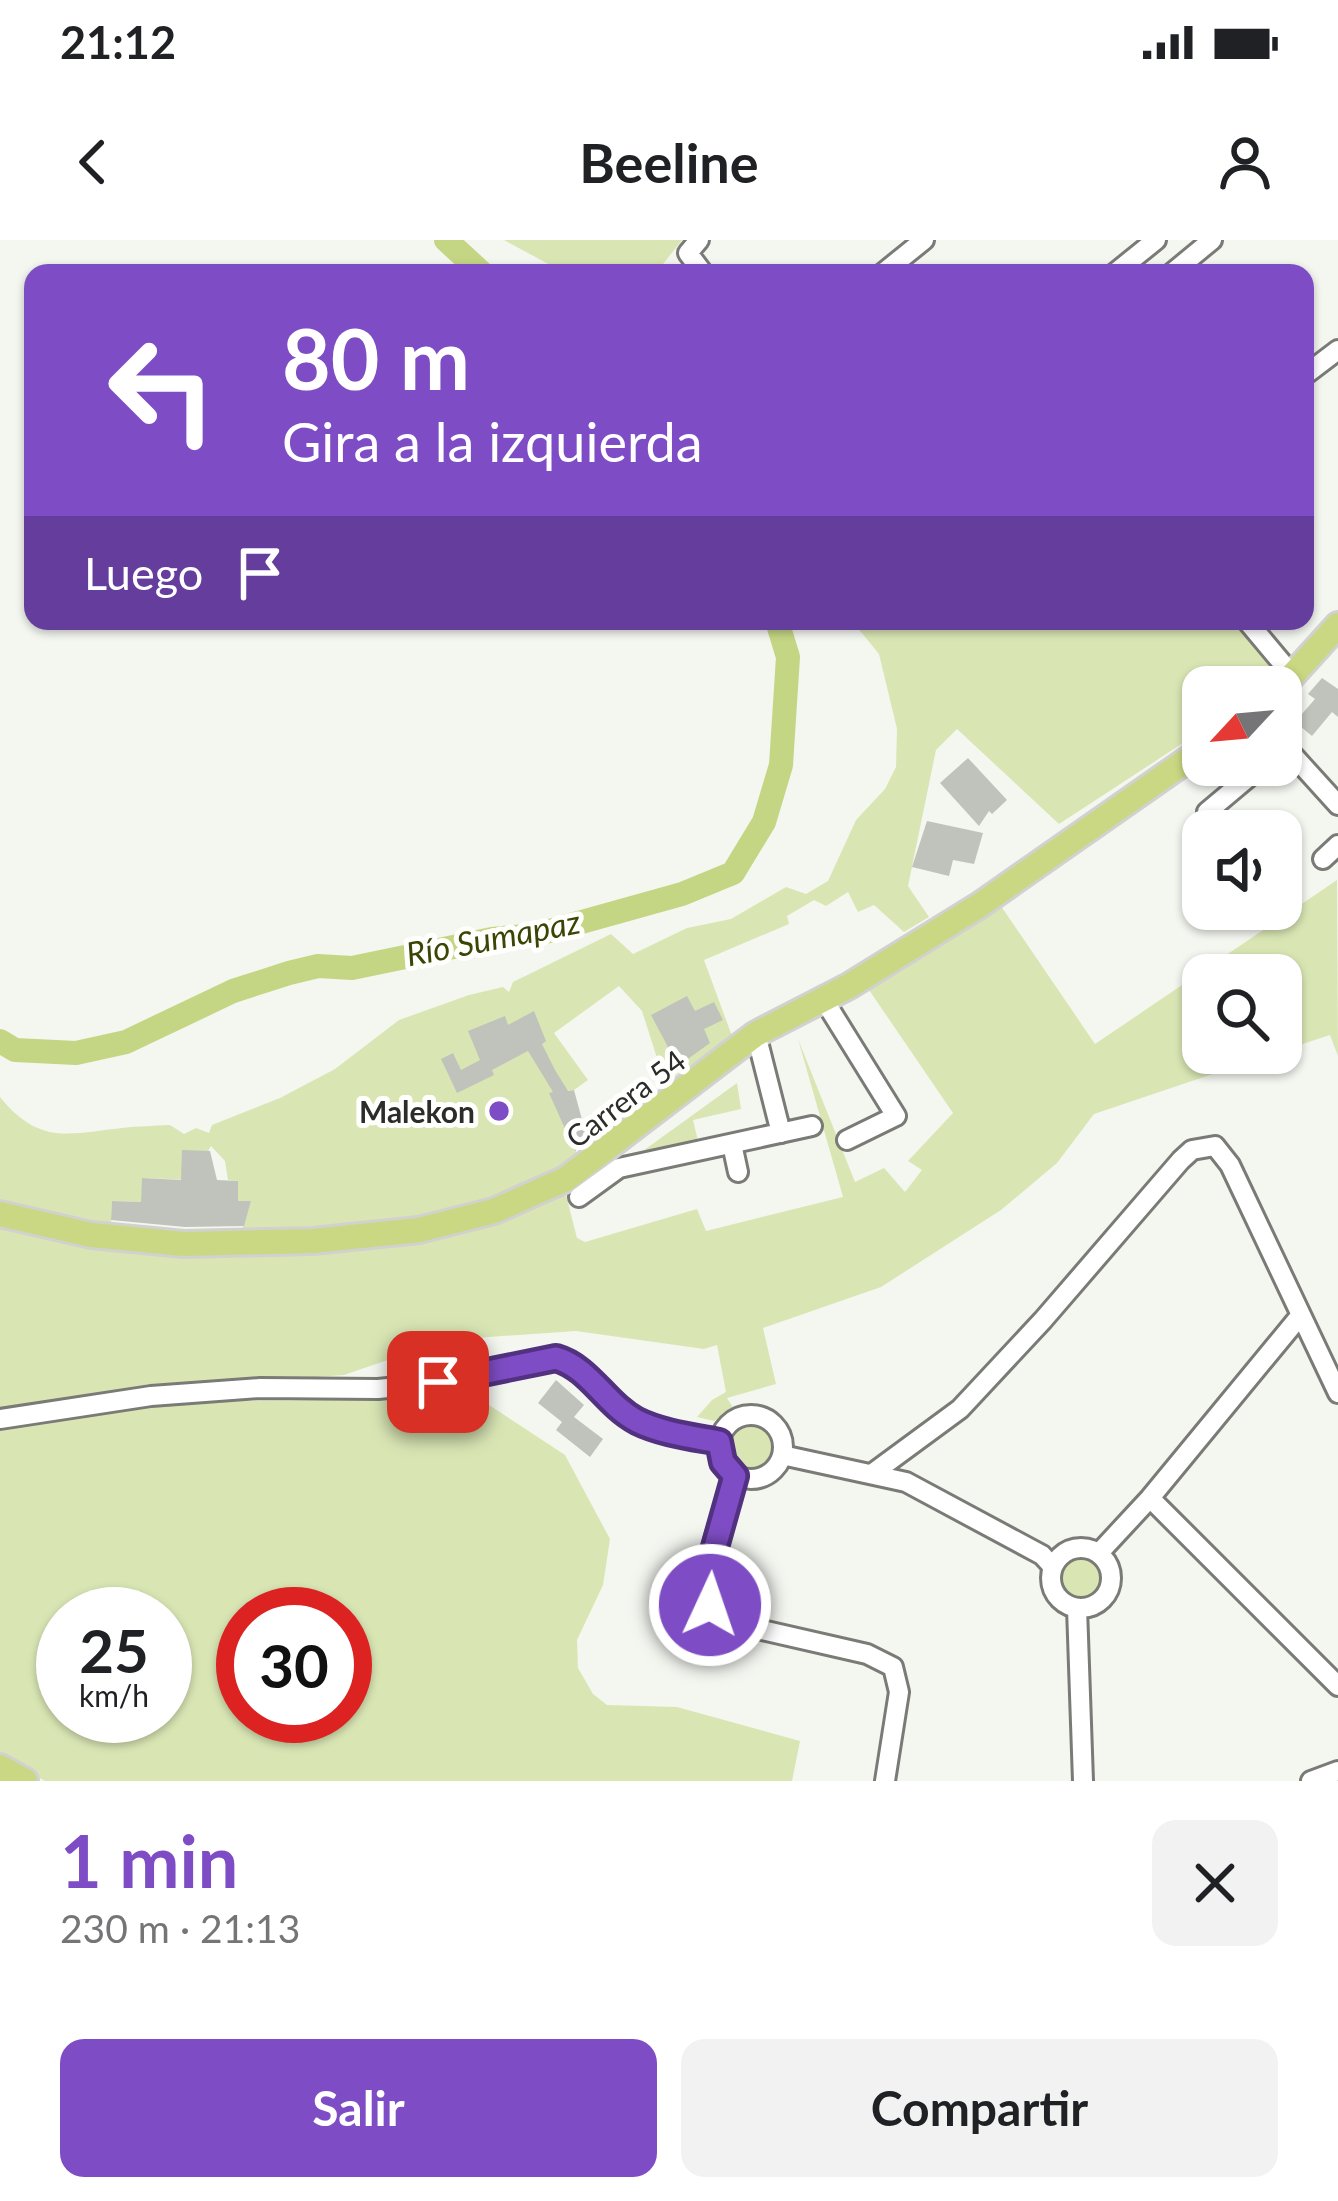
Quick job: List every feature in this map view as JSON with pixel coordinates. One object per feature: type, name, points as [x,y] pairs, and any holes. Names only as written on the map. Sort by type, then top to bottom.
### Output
[{"type":"main road","points":[[1301,666],[1338,625]]},
{"type":"main road","name":"Carrera 54","points":[[0,1214],[92,1235],[184,1244],[313,1241],[418,1230],[494,1211],[566,1179],[756,1034],[824,1000],[980,905],[1182,764]]},
{"type":"main road","points":[[0,1768],[25,1781]]},
{"type":"street","points":[[894,264],[924,240]]},
{"type":"street","points":[[1125,264],[1156,240]]},
{"type":"street","points":[[1183,264],[1212,240]]},
{"type":"street","points":[[1314,368],[1338,350]]},
{"type":"street","points":[[1253,630],[1277,666]]},
{"type":"street","points":[[1302,767],[1338,806]]},
{"type":"street","points":[[1209,810],[1238,786]]},
{"type":"street","points":[[1323,859],[1338,845]]},
{"type":"street","points":[[824,1000],[896,1115],[847,1139]]},
{"type":"street","points":[[756,1034],[781,1133]]},
{"type":"street","points":[[580,1197],[619,1168],[812,1126]]},
{"type":"street","points":[[732,1144],[738,1172]]},
{"type":"street","points":[[873,1474],[959,1409],[1181,1160],[1204,1146],[1215,1146],[1224,1154],[1338,1393]]},
{"type":"street","points":[[1099,1553],[1300,1316]]},
{"type":"street","points":[[0,1419],[151,1396],[260,1388],[378,1389],[556,1358],[572,1362],[605,1397],[636,1420],[719,1442]]},
{"type":"street","points":[[588,1411],[605,1397]]},
{"type":"street","points":[[758,1416],[781,1435],[782,1456],[765,1476],[735,1476],[723,1462],[719,1442],[737,1418],[758,1416]]},
{"type":"street","points":[[782,1456],[906,1482],[937,1497],[1042,1555],[1053,1567],[1053,1589],[1077,1608],[1096,1604],[1109,1588],[1111,1573],[1099,1553],[1079,1548],[1068,1551],[1053,1567]]},
{"type":"street","points":[[735,1476],[706,1579],[710,1605],[736,1624],[867,1654],[892,1667],[898,1692],[885,1781]]},
{"type":"street","points":[[1150,1498],[1338,1686]]},
{"type":"street","points":[[1077,1608],[1083,1781]]},
{"type":"street","points":[[1312,1781],[1338,1771]]},
{"type":"green space","points":[[504,240],[682,240],[663,264],[548,264]]},
{"type":"green space","points":[[859,630],[1243,630],[1272,666],[1182,666],[1182,744],[1059,824],[957,729],[936,750],[908,886],[929,917],[904,932],[874,905],[858,912],[848,892],[826,906],[814,900],[787,916],[789,924],[704,960],[732,1036],[665,1083],[642,1011],[619,986],[554,1033],[588,1080],[574,1090],[550,1093],[578,1156],[544,1182],[505,1202],[419,1224],[241,1233],[251,1201],[238,1201],[238,1181],[228,1180],[225,1161],[211,1146],[190,1180],[143,1178],[141,1202],[112,1201],[111,1226],[0,1203],[0,1097],[28,1123],[55,1133],[170,1125],[184,1134],[196,1128],[209,1133],[212,1125],[280,1098],[335,1069],[399,1020],[469,995],[503,987],[509,992],[513,982],[611,934],[633,954],[687,928],[731,919],[786,887],[806,894],[828,881],[856,820],[885,789],[896,767],[897,729],[879,654]]},
{"type":"green space","points":[[1337,880],[1338,1056],[1330,1035],[1302,1044],[1302,954],[1228,954],[1263,930],[1302,930],[1302,904]]},
{"type":"green space","points":[[1001,906],[1095,1044],[1182,985],[1182,1074],[1213,1074],[1094,1114],[1057,1163],[1001,1210],[881,1287],[763,1328],[776,1384],[727,1398],[735,1411],[714,1421],[697,1417],[726,1392],[717,1345],[704,1349],[576,1331],[446,1340],[344,1375],[147,1389],[0,1415],[0,1226],[178,1251],[531,1206],[566,1195],[577,1238],[585,1242],[697,1209],[706,1231],[843,1197],[798,1039],[855,1182],[884,1168],[905,1192],[922,1170],[908,1161],[953,1113],[867,987]]},
{"type":"green space","points":[[737,1083],[741,1109],[693,1120],[699,1145],[629,1161]]},
{"type":"green space","points":[[460,1386],[565,1455],[610,1539],[603,1585],[577,1640],[578,1668],[593,1694],[607,1705],[677,1707],[800,1741],[792,1781],[45,1781],[0,1757],[0,1429],[152,1402],[321,1400]]},
{"type":"green space","points":[[753,1424],[769,1431],[776,1447],[769,1463],[753,1470],[737,1463],[730,1447],[737,1431]]},
{"type":"green space","points":[[1083,1556],[1099,1563],[1106,1579],[1099,1595],[1083,1602],[1067,1595],[1060,1579],[1067,1563]]},
{"type":"building","points":[[1322,678],[1338,689],[1338,717],[1332,712],[1312,736],[1302,728],[1302,714],[1315,699],[1308,694]]},
{"type":"building","points":[[968,758],[1007,800],[992,814],[989,811],[979,826],[940,783]]},
{"type":"building","points":[[927,821],[983,833],[974,864],[953,860],[949,876],[912,867]]},
{"type":"building","points":[[687,996],[695,1011],[714,1002],[723,1020],[704,1029],[710,1043],[678,1066],[651,1015]]},
{"type":"building","points":[[534,1011],[546,1041],[542,1044],[568,1091],[574,1090],[584,1127],[606,1128],[575,1151],[549,1093],[553,1092],[528,1051],[457,1093],[441,1059],[453,1053],[461,1070],[480,1060],[468,1031],[505,1016],[508,1025]]},
{"type":"building","points":[[182,1150],[210,1151],[217,1180],[238,1181],[238,1201],[251,1201],[244,1226],[185,1227],[111,1220],[112,1201],[141,1202],[142,1178],[181,1180]]},
{"type":"building","points":[[556,1380],[584,1405],[574,1417],[603,1439],[590,1457],[556,1430],[562,1422],[538,1403]]},
{"type":"waterway","name":"Río Sumapaz","points":[[446,240],[472,264]]},
{"type":"waterway","name":"Río Sumapaz","points":[[0,1041],[15,1050],[76,1053],[126,1042],[233,991],[289,973],[318,966],[352,968],[492,939],[535,935],[682,894],[733,873],[764,822],[781,765],[788,657],[780,630]]},
{"type":"place","name":"Malekon","points":[[499,1111]]},
{"type":"route","points":[[438,1382],[556,1358],[572,1362],[605,1397],[636,1420],[719,1442],[723,1462],[735,1476],[706,1579],[710,1605]]}]
